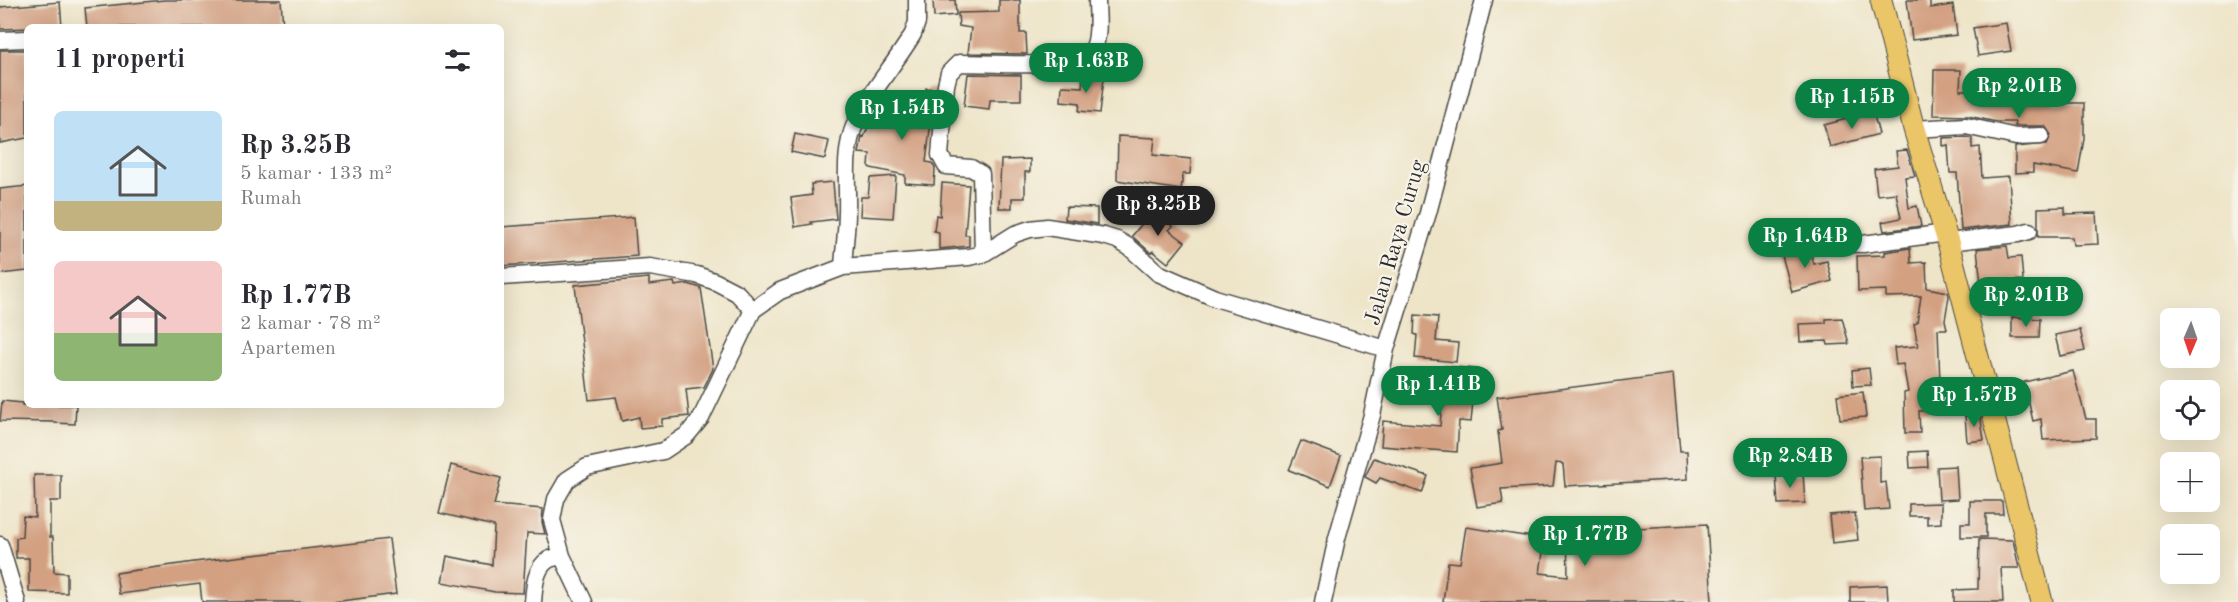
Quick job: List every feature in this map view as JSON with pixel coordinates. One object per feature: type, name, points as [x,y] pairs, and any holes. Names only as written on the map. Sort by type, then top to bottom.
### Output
[{"type":"main road","points":[[1881,0],[1914,129],[1947,237],[2042,602]]},
{"type":"street","points":[[843,267],[847,212],[846,174],[851,139],[860,117],[913,34],[917,22],[917,0]]},
{"type":"street","points":[[983,254],[981,174],[971,168],[946,166],[940,155],[949,73],[959,63],[1036,64],[1070,62],[1084,58],[1093,49],[1096,40],[1097,0]]},
{"type":"street","name":"Jalan Raya Curug","points":[[1323,602],[1337,538],[1372,415],[1386,349],[1428,213],[1484,0]]},
{"type":"street","points":[[0,40],[24,39]]},
{"type":"street","points":[[1914,129],[1966,126],[2016,137],[2041,136]]},
{"type":"street","points":[[584,602],[562,556],[552,520],[556,499],[567,480],[587,467],[663,451],[687,435],[701,418],[753,310],[780,291],[843,267],[983,254],[1015,234],[1047,227],[1117,240],[1129,247],[1158,273],[1215,298],[1386,349]]},
{"type":"street","points":[[1774,231],[1825,243],[1863,244],[2018,234],[2029,231]]},
{"type":"street","points":[[504,277],[650,267],[697,275],[716,282],[737,293],[753,310]]},
{"type":"street","points":[[0,545],[17,602]]},
{"type":"street","points":[[533,602],[535,585],[541,567],[548,560],[562,556]]},
{"type":"building","points":[[164,0],[281,0],[283,24],[87,24],[85,8]]},
{"type":"building","points":[[933,0],[955,0],[956,15],[934,17]]},
{"type":"building","points":[[999,0],[1020,0],[1020,33],[1026,33],[1027,54],[968,53],[971,28],[959,26],[958,13],[999,12]]},
{"type":"building","points":[[1907,0],[1930,0],[1930,8],[1953,5],[1957,35],[1912,40]]},
{"type":"building","points":[[60,2],[62,24],[24,24],[24,28],[0,29],[0,7]]},
{"type":"building","points":[[2006,23],[2011,51],[1978,56],[1973,28]]},
{"type":"building","points":[[0,50],[24,50],[24,139],[0,143]]},
{"type":"building","points":[[1934,70],[1961,70],[1960,90],[2018,93],[2018,86],[2055,86],[2055,103],[2084,103],[2084,139],[2078,173],[2033,165],[2033,172],[2015,173],[2015,147],[2047,144],[2051,135],[2045,126],[2015,126],[2015,122],[1997,122],[1968,116],[1933,115]]},
{"type":"building","points":[[968,74],[1021,75],[1021,100],[990,100],[989,109],[964,106]]},
{"type":"building","points":[[1083,76],[1104,78],[1100,113],[1079,111],[1080,103],[1061,101],[1062,86],[1082,87]]},
{"type":"building","points":[[926,88],[935,89],[926,162],[932,163],[935,168],[934,185],[905,183],[905,175],[869,167],[870,154],[859,153],[862,136],[864,137],[875,110],[903,119],[907,98],[924,101]]},
{"type":"building","points":[[1873,112],[1879,134],[1830,147],[1824,125]]},
{"type":"building","points":[[795,134],[829,141],[825,159],[791,152]]},
{"type":"building","points":[[1118,136],[1155,138],[1153,155],[1191,159],[1190,174],[1183,174],[1181,190],[1117,180]]},
{"type":"building","points":[[1943,138],[1972,138],[1972,148],[1980,147],[1982,178],[2009,176],[2012,224],[1961,230],[1957,173],[1950,173],[1948,145],[1943,146]]},
{"type":"building","points":[[1907,150],[1915,176],[1905,177],[1909,208],[1917,206],[1921,226],[1884,231],[1882,222],[1901,218],[1896,193],[1877,195],[1874,169],[1898,166],[1896,151]]},
{"type":"building","points":[[1030,159],[1030,172],[1025,172],[1025,198],[1012,198],[1012,208],[999,208],[1001,160]]},
{"type":"building","points":[[896,176],[893,218],[860,216],[861,197],[868,197],[870,178]]},
{"type":"building","points":[[833,182],[836,219],[811,222],[812,224],[795,227],[791,198],[812,195],[811,184]]},
{"type":"building","points":[[942,183],[969,185],[965,235],[969,235],[969,246],[939,249],[939,232],[934,231],[936,215],[940,216]]},
{"type":"building","points":[[24,186],[24,271],[0,274],[0,189]]},
{"type":"building","points":[[1066,207],[1097,208],[1097,224],[1065,219]]},
{"type":"building","points":[[2065,207],[2065,214],[2096,213],[2098,244],[2073,245],[2072,237],[2038,237],[2038,208]]},
{"type":"building","points":[[1153,210],[1173,226],[1169,230],[1185,242],[1168,263],[1153,251],[1151,253],[1132,236]]},
{"type":"building","points":[[634,217],[637,256],[504,266],[504,227]]},
{"type":"building","points":[[2007,246],[2009,258],[2021,257],[2023,280],[1981,283],[1977,249]]},
{"type":"building","points":[[1799,247],[1810,250],[1814,264],[1827,261],[1832,281],[1792,292],[1781,252]]},
{"type":"building","points":[[1910,248],[1911,263],[1926,262],[1927,288],[1948,292],[1949,296],[1945,320],[1947,329],[1938,329],[1941,410],[1919,411],[1920,433],[1905,433],[1904,393],[1908,392],[1903,364],[1896,365],[1894,348],[1918,346],[1914,324],[1917,323],[1921,296],[1886,297],[1886,290],[1858,291],[1857,256],[1885,255],[1885,252]]},
{"type":"building","points":[[649,278],[649,285],[674,282],[675,286],[688,284],[701,288],[713,369],[704,387],[686,389],[689,416],[662,419],[662,426],[640,428],[639,417],[622,421],[616,397],[589,400],[575,285]]},
{"type":"building","points":[[1415,315],[1438,317],[1436,341],[1458,343],[1456,362],[1415,358],[1417,335],[1414,334]]},
{"type":"building","points":[[2012,317],[2040,319],[2039,338],[2012,338]]},
{"type":"building","points":[[1842,318],[1849,344],[1828,345],[1827,341],[1800,342],[1799,324],[1826,323],[1826,319]]},
{"type":"building","points":[[2080,330],[2085,351],[2060,356],[2055,335]]},
{"type":"building","points":[[1445,366],[1476,369],[1471,422],[1459,421],[1457,452],[1381,446],[1383,421],[1440,426]]},
{"type":"building","points":[[1869,368],[1871,385],[1853,386],[1852,370]]},
{"type":"building","points":[[2073,371],[2086,419],[2096,419],[2096,438],[2043,440],[2041,419],[2033,421],[2024,382]]},
{"type":"building","points":[[1673,374],[1680,451],[1687,451],[1688,479],[1565,486],[1563,464],[1556,463],[1553,486],[1501,489],[1503,503],[1477,507],[1470,468],[1502,463],[1498,431],[1502,430],[1497,397]]},
{"type":"building","points":[[1863,392],[1866,417],[1840,419],[1837,395]]},
{"type":"building","points":[[2,401],[22,403],[24,408],[76,408],[75,424],[0,421]]},
{"type":"building","points":[[1980,414],[1984,440],[1967,442],[1965,416]]},
{"type":"building","points":[[1301,441],[1341,456],[1330,486],[1289,470]]},
{"type":"building","points":[[1927,451],[1928,467],[1910,468],[1909,452]]},
{"type":"building","points":[[1880,456],[1880,483],[1886,482],[1889,509],[1864,511],[1860,457]]},
{"type":"building","points":[[1374,458],[1428,476],[1422,493],[1380,478],[1376,483],[1365,477]]},
{"type":"building","points":[[451,465],[501,478],[494,505],[543,509],[542,522],[545,534],[527,533],[523,593],[495,592],[442,582],[447,556],[492,565],[494,526],[439,513]]},
{"type":"building","points":[[1956,466],[1958,499],[1939,500],[1937,467]]},
{"type":"building","points":[[1803,474],[1805,503],[1778,504],[1776,475]]},
{"type":"building","points":[[34,475],[61,475],[61,501],[50,501],[50,537],[53,537],[54,572],[67,573],[67,593],[29,592],[29,558],[16,558],[16,538],[22,537],[23,516],[35,517]]},
{"type":"building","points":[[1970,501],[2002,501],[2003,514],[1986,514],[1986,537],[1961,537],[1961,523],[1970,523]]},
{"type":"building","points":[[1941,503],[1941,523],[1927,524],[1927,516],[1909,516],[1909,504]]},
{"type":"building","points":[[1855,513],[1858,540],[1832,543],[1829,515]]},
{"type":"building","points":[[1707,524],[1712,602],[1443,602],[1448,562],[1460,563],[1466,527],[1545,539],[1540,573],[1568,576],[1567,532]]},
{"type":"building","points":[[389,539],[396,594],[332,602],[202,602],[200,584],[119,594],[116,573]]},
{"type":"building","points":[[1979,539],[2013,540],[2019,568],[2001,568],[2003,602],[1954,602],[1954,590],[1978,589]]},
{"type":"building","points":[[1887,585],[1888,602],[1850,602],[1850,587]]}]
